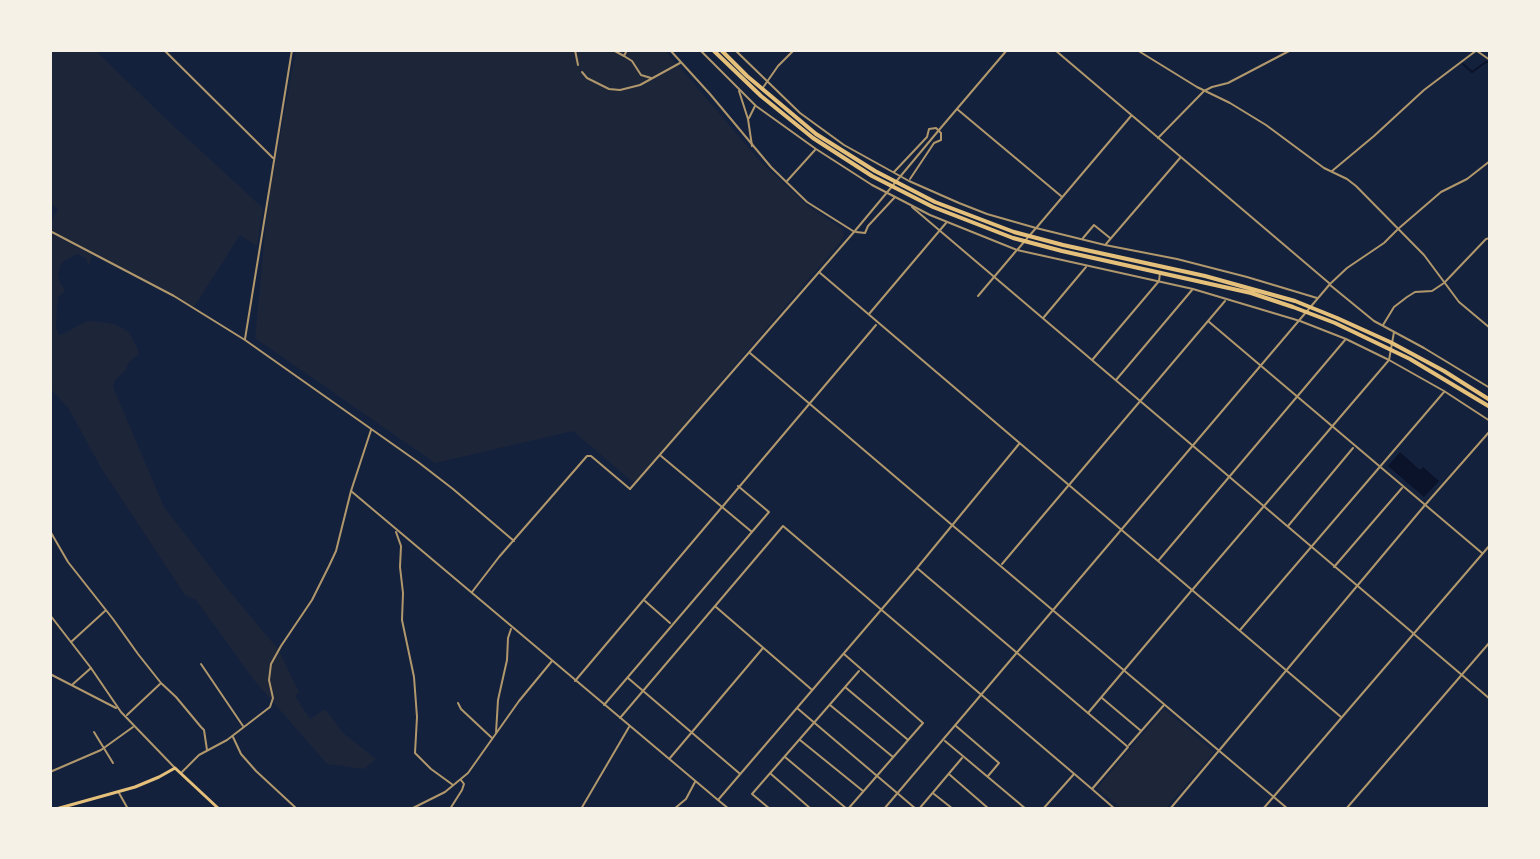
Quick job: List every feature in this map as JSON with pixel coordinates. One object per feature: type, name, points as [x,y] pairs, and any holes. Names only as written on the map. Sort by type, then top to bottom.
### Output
[{"type":"highway","points":[[713,50],[761,96],[813,138],[872,176],[933,207],[1013,238],[1239,290],[1293,307],[1335,323],[1410,359],[1490,407]]},
{"type":"highway","points":[[721,50],[816,134],[875,171],[935,202],[1014,232],[1205,276],[1295,301],[1390,342],[1490,400]]},
{"type":"main road","points":[[56,809],[76,807],[153,780],[175,768],[218,809]]},
{"type":"street","points":[[164,50],[274,159]]},
{"type":"street","points":[[245,340],[292,50]]},
{"type":"street","points":[[575,50],[578,65]]},
{"type":"street","points":[[613,50],[632,61],[641,75],[652,79]]},
{"type":"street","points":[[624,56],[627,50]]},
{"type":"street","points":[[670,50],[752,146],[807,202],[854,232],[865,233],[895,197]]},
{"type":"street","points":[[700,50],[756,106],[816,149],[912,207],[946,223],[1018,248],[1193,289],[1301,319],[1389,360],[1490,421]]},
{"type":"street","points":[[735,50],[800,113],[844,145],[909,181],[987,214],[1036,229],[1177,259],[1317,300]]},
{"type":"street","points":[[753,100],[794,50]]},
{"type":"street","points":[[472,593],[589,455],[630,489],[854,232],[1007,50]]},
{"type":"street","points":[[1055,50],[1374,321],[1490,388]]},
{"type":"street","points":[[1137,50],[1266,125],[1331,172],[1356,186],[1424,255],[1459,302],[1490,328]]},
{"type":"street","points":[[1158,138],[1204,91],[1228,83],[1291,50]]},
{"type":"street","points":[[1331,172],[1424,90],[1477,50],[1490,60]]},
{"type":"street","points":[[582,72],[587,78],[614,90],[625,90],[681,63]]},
{"type":"street","points":[[640,85],[641,75]]},
{"type":"street","points":[[738,90],[748,119],[752,146]]},
{"type":"street","points":[[748,119],[756,106]]},
{"type":"street","points":[[957,109],[1062,197]]},
{"type":"street","points":[[978,296],[1131,115]]},
{"type":"street","points":[[893,173],[927,137],[929,129],[934,127],[941,133],[941,140],[934,143],[909,181]]},
{"type":"street","points":[[786,182],[816,149]]},
{"type":"street","points":[[1105,245],[1180,157]]},
{"type":"street","points":[[884,809],[1330,284],[1347,268],[1384,243],[1441,192],[1467,179],[1490,161]]},
{"type":"street","points":[[912,207],[1490,699]]},
{"type":"street","points":[[868,315],[946,223]]},
{"type":"street","points":[[1082,239],[1094,225],[1111,239]]},
{"type":"street","points":[[50,231],[174,296],[245,340],[438,477],[514,541]]},
{"type":"street","points":[[1382,326],[1394,307],[1415,292],[1432,291],[1444,283],[1490,238]]},
{"type":"street","points":[[1092,359],[1159,281],[1164,257]]},
{"type":"street","points":[[1043,318],[1087,266]]},
{"type":"street","points":[[819,272],[1342,718]]},
{"type":"street","points":[[1116,380],[1193,289]]},
{"type":"street","points":[[1001,565],[1227,298]]},
{"type":"street","points":[[1208,321],[1482,554]]},
{"type":"street","points":[[575,681],[877,323]]},
{"type":"street","points":[[1088,713],[1389,360],[1394,332]]},
{"type":"street","points":[[1158,561],[1346,339]]},
{"type":"street","points":[[749,353],[1288,809]]},
{"type":"street","points":[[1239,631],[1444,391]]},
{"type":"street","points":[[181,773],[193,759],[232,736],[273,703],[269,680],[271,664],[312,600],[329,566],[371,430]]},
{"type":"street","points":[[1170,809],[1490,431]]},
{"type":"street","points":[[718,800],[1019,444]]},
{"type":"street","points":[[1287,527],[1355,447]]},
{"type":"street","points":[[661,456],[752,532]]},
{"type":"street","points":[[604,705],[769,512],[738,486]]},
{"type":"street","points":[[1334,567],[1403,487]]},
{"type":"street","points":[[351,491],[729,809]]},
{"type":"street","points":[[620,718],[783,526],[1115,809]]},
{"type":"street","points":[[395,529],[401,546],[402,620],[414,677],[417,717],[415,753],[453,786]]},
{"type":"street","points":[[50,531],[68,562],[161,683],[204,730],[207,750]]},
{"type":"street","points":[[1263,809],[1490,545]]},
{"type":"street","points":[[917,568],[1128,747]]},
{"type":"street","points":[[644,600],[672,624]]},
{"type":"street","points":[[715,606],[812,690]]},
{"type":"street","points":[[71,642],[106,610]]},
{"type":"street","points":[[50,615],[117,708],[175,768]]},
{"type":"street","points":[[496,734],[498,700],[507,660],[508,638],[513,628]]},
{"type":"street","points":[[1346,809],[1490,642]]},
{"type":"street","points":[[669,759],[763,648]]},
{"type":"street","points":[[784,756],[847,809],[923,723],[843,653]]},
{"type":"street","points":[[411,809],[461,780],[552,661]]},
{"type":"street","points":[[201,664],[244,727]]},
{"type":"street","points":[[73,685],[91,668]]},
{"type":"street","points":[[770,809],[752,794],[860,669]]},
{"type":"street","points":[[50,674],[117,708]]},
{"type":"street","points":[[627,677],[740,774]]},
{"type":"street","points":[[125,717],[161,683]]},
{"type":"street","points":[[845,687],[908,740]]},
{"type":"street","points":[[1101,697],[1141,731]]},
{"type":"street","points":[[458,703],[493,739]]},
{"type":"street","points":[[1092,789],[1165,704]]},
{"type":"street","points":[[829,705],[893,757]]},
{"type":"street","points":[[796,707],[918,809],[963,756]]},
{"type":"street","points":[[50,772],[104,748],[134,726]]},
{"type":"street","points":[[581,809],[630,726]]},
{"type":"street","points":[[955,726],[999,763],[987,777]]},
{"type":"street","points":[[94,732],[113,763]]},
{"type":"street","points":[[232,736],[241,754],[256,771],[297,809]]},
{"type":"street","points":[[800,739],[863,791]]},
{"type":"street","points":[[944,740],[1026,809]]},
{"type":"street","points":[[770,773],[811,809]]},
{"type":"street","points":[[949,774],[989,809]]},
{"type":"street","points":[[1043,809],[1074,774]]},
{"type":"street","points":[[450,809],[462,790],[464,784],[461,780]]},
{"type":"street","points":[[674,809],[686,799],[696,781]]},
{"type":"street","points":[[118,792],[128,809]]},
{"type":"street","points":[[933,793],[953,809]]},
{"type":"street","points":[[1013,809],[1018,803]]},
{"type":"shaded area","points":[[50,50],[95,50],[263,208],[257,246],[240,235],[194,307],[50,230],[50,223],[58,209],[50,203]]},
{"type":"shaded area","points":[[296,50],[665,50],[760,161],[809,207],[841,228],[844,233],[842,240],[634,483],[573,431],[435,463],[255,338],[268,202]]},
{"type":"shaded area","points":[[50,233],[92,255],[90,264],[77,254],[61,263],[58,273],[64,292],[58,297],[56,328],[59,335],[93,321],[114,324],[129,332],[139,354],[129,362],[113,387],[164,507],[278,649],[299,692],[295,696],[310,719],[325,709],[343,733],[376,759],[364,769],[327,764],[254,680],[196,600],[185,595],[100,466],[69,409],[50,388]]},
{"type":"shaded area","points":[[1400,452],[1420,470],[1423,467],[1439,481],[1424,497],[1388,466]]},
{"type":"shaded area","points":[[1164,709],[1214,752],[1165,809],[1122,809],[1097,788]]},
{"type":"waterway","points":[[1463,64],[1472,72],[1490,62]]}]
